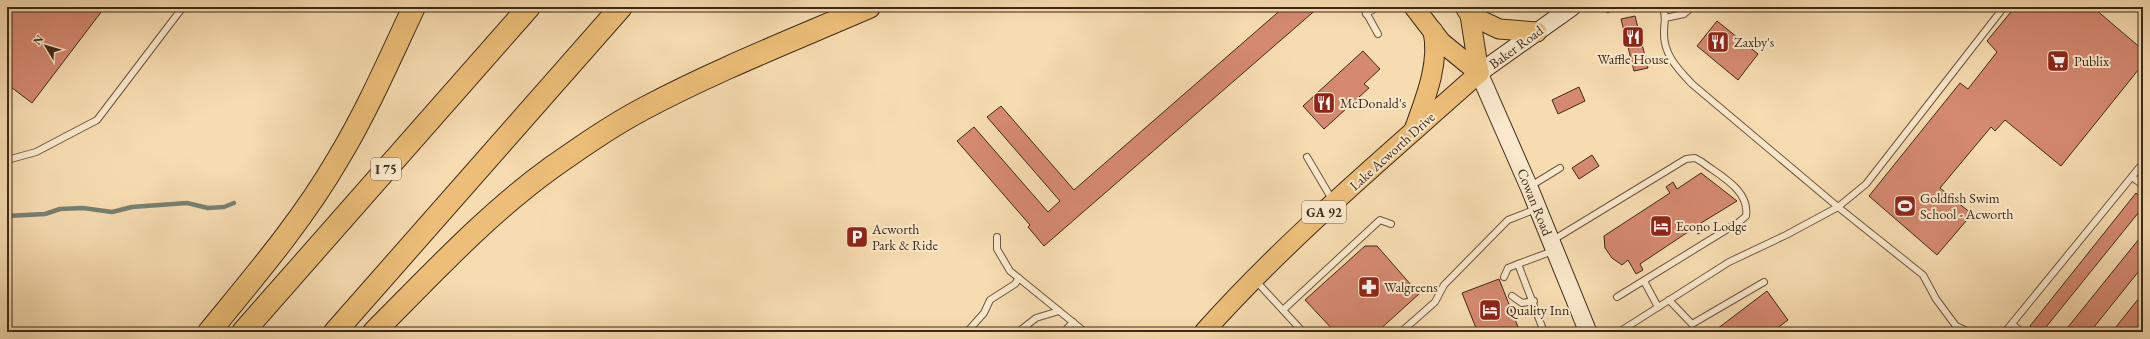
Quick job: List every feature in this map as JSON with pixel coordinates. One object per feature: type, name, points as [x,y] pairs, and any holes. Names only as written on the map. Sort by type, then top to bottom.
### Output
[{"type":"highway","points":[[209,332],[280,243],[338,161],[357,126],[414,7]]},
{"type":"highway","name":"I 75","points":[[243,332],[530,7]]},
{"type":"highway","points":[[335,332],[621,7]]},
{"type":"highway","points":[[374,332],[508,203],[550,169],[584,146],[643,109],[707,78],[869,7]]},
{"type":"main road","points":[[1414,7],[1441,42],[1479,73]]},
{"type":"main road","name":"Baker Road","points":[[1479,73],[1572,7]]},
{"type":"main road","points":[[1467,11],[1479,73]]},
{"type":"main road","points":[[1467,11],[1499,29],[1537,32]]},
{"type":"main road","points":[[1413,132],[1430,82],[1435,53],[1433,31]]},
{"type":"main road","name":"Lake Acworth Drive","points":[[1204,332],[1253,279],[1334,202],[1479,73]]},
{"type":"main road","name":"Cowan Road","points":[[1479,73],[1530,187],[1588,332]]},
{"type":"lane","points":[[7,160],[36,152],[97,120],[183,7]]},
{"type":"lane","points":[[1363,7],[1378,34]]},
{"type":"lane","points":[[1366,14],[1378,7]]},
{"type":"lane","points":[[1662,7],[1665,18],[1664,33],[1667,52],[1677,67],[1692,84],[1838,207],[1923,275],[1936,299],[1956,326],[1968,332]]},
{"type":"lane","points":[[1665,18],[1684,14],[1692,7]]},
{"type":"lane","points":[[1619,332],[1729,262],[1786,236],[1838,207],[1866,184],[2004,7]]},
{"type":"lane","points":[[1307,157],[1334,202]]},
{"type":"lane","points":[[1504,277],[1508,268],[1553,246],[1686,159],[1695,158],[1742,194],[1747,209],[1746,216],[1616,297]]},
{"type":"lane","points":[[2005,332],[2143,163]]},
{"type":"lane","points":[[1530,187],[1560,168]]},
{"type":"lane","points":[[2132,177],[2143,186]]},
{"type":"lane","points":[[1401,332],[1435,302],[1444,285],[1508,220],[1538,208]]},
{"type":"lane","points":[[1283,310],[1380,220],[1391,224]]},
{"type":"lane","points":[[997,237],[997,249],[1010,271],[1085,332]]},
{"type":"lane","points":[[1518,264],[1534,301],[1544,332]]},
{"type":"lane","points":[[967,332],[984,313],[990,300],[1015,284],[1019,278]]},
{"type":"lane","points":[[1253,279],[1303,332]]},
{"type":"lane","points":[[1644,280],[1658,307]]},
{"type":"lane","points":[[1669,300],[1692,324],[1764,282]]},
{"type":"lane","points":[[1512,296],[1522,303],[1534,301]]},
{"type":"lane","points":[[1018,332],[1036,318],[1059,311]]},
{"type":"lane","points":[[1064,332],[1073,322]]},
{"type":"lane","points":[[2012,324],[2022,332]]},
{"type":"building","points":[[7,7],[105,7],[32,103],[7,84]]},
{"type":"building","points":[[1284,7],[1319,7],[1044,246],[1028,227],[1030,225],[957,141],[974,127],[1048,212],[1060,201],[987,117],[1001,106],[1074,190]]},
{"type":"building","points":[[2015,7],[2097,7],[2095,9],[2143,50],[2143,64],[2061,166],[2005,120],[1995,131],[1991,127],[1940,188],[1972,214],[1937,255],[1869,196],[1960,83],[1968,89],[1997,52],[1987,41]]},
{"type":"building","points":[[1635,16],[1648,68],[1634,71],[1621,19]]},
{"type":"building","points":[[1717,21],[1758,54],[1738,80],[1697,46]]},
{"type":"building","points":[[1363,51],[1380,69],[1364,84],[1369,88],[1324,129],[1303,106]]},
{"type":"building","points":[[1579,87],[1585,101],[1558,114],[1552,100]]},
{"type":"building","points":[[1592,155],[1599,166],[1579,179],[1572,168]]},
{"type":"building","name":"Econo Lodge","points":[[1701,173],[1737,201],[1701,223],[1705,230],[1698,234],[1694,228],[1640,264],[1643,270],[1636,274],[1628,260],[1622,265],[1612,258],[1605,248],[1604,236],[1670,193],[1666,187],[1673,182],[1677,189]]},
{"type":"building","points":[[2136,193],[2143,199],[2143,207],[2042,332],[2038,332],[2030,326]]},
{"type":"building","points":[[2143,234],[2143,266],[2090,332],[2064,332]]},
{"type":"building","name":"Walgreens","points":[[1365,246],[1377,246],[1419,294],[1377,332],[1335,332],[1305,300]]},
{"type":"building","name":"Quality Inn","points":[[1499,279],[1520,332],[1464,332],[1476,328],[1462,293]]},
{"type":"building","points":[[1767,291],[1788,320],[1772,332],[1713,332]]},
{"type":"building","points":[[2143,293],[2143,326],[2138,332],[2112,332]]},
{"type":"waterway","points":[[7,216],[45,214],[60,209],[83,208],[112,212],[132,207],[187,203],[208,208],[224,207],[234,203]]},
{"type":"place","name":"Waffle House","points":[[1633,37]]},
{"type":"place","name":"Zaxby's","points":[[1718,42]]},
{"type":"place","name":"Publix","points":[[2058,61]]},
{"type":"place","name":"McDonald's","points":[[1324,103]]},
{"type":"place","name":"Goldfish Swim School - Acworth","points":[[1905,206]]},
{"type":"place","name":"Econo Lodge","points":[[1661,226]]},
{"type":"place","name":"Acworth Park & Ride","points":[[857,237]]},
{"type":"place","name":"Walgreens","points":[[1369,287]]},
{"type":"place","name":"Quality Inn","points":[[1490,310]]}]
